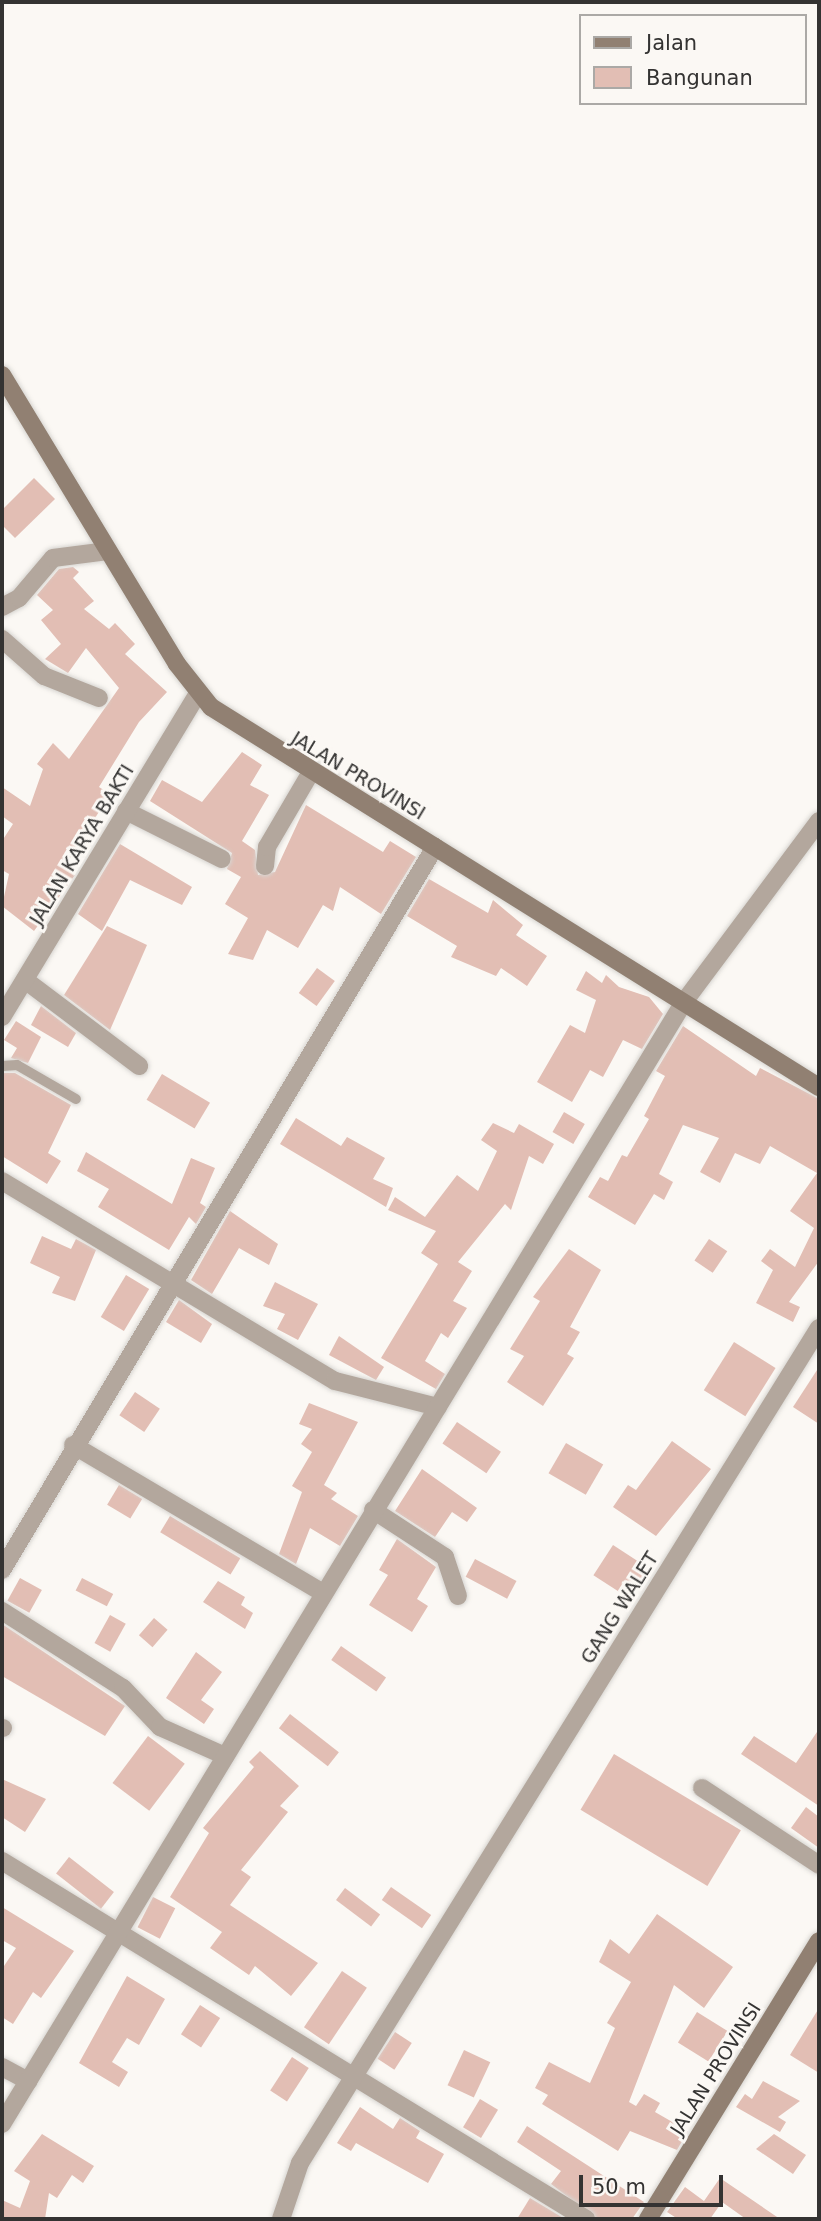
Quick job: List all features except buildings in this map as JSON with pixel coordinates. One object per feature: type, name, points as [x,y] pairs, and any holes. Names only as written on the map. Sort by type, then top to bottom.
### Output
[{"type":"main road","name":"JALAN PROVINSI","points":[[2,374],[198,694],[311,772],[819,1087]]},
{"type":"main road","name":"JALAN PROVINSI","points":[[648,2219],[819,1941]]},
{"type":"street","points":[[2,607],[19,598],[53,558],[108,551]]},
{"type":"street","points":[[2,639],[44,676],[99,698]]},
{"type":"street","name":"JALAN KARYA BAKTI","points":[[2,1017],[198,694]]},
{"type":"street","points":[[265,866],[268,847],[311,772]]},
{"type":"street","points":[[126,811],[222,859]]},
{"type":"street","points":[[2,2124],[684,1002],[819,821]]},
{"type":"street","points":[[3,1563],[435,847]]},
{"type":"street","points":[[25,981],[139,1066]]},
{"type":"street","points":[[2,1181],[335,1381],[438,1407]]},
{"type":"street","name":"GANG WALET","points":[[281,2219],[300,2163],[819,1328]]},
{"type":"street","points":[[73,1445],[323,1593]]},
{"type":"street","points":[[373,1510],[444,1557],[458,1596]]},
{"type":"street","points":[[2,1611],[122,1688],[146,1717],[225,1756]]},
{"type":"street","points":[[702,1788],[819,1865]]},
{"type":"street","points":[[2,1861],[586,2219]]},
{"type":"street","points":[[2,2067],[28,2081]]},
{"type":"lane","points":[[2,1066],[17,1065],[76,1098]]}]
